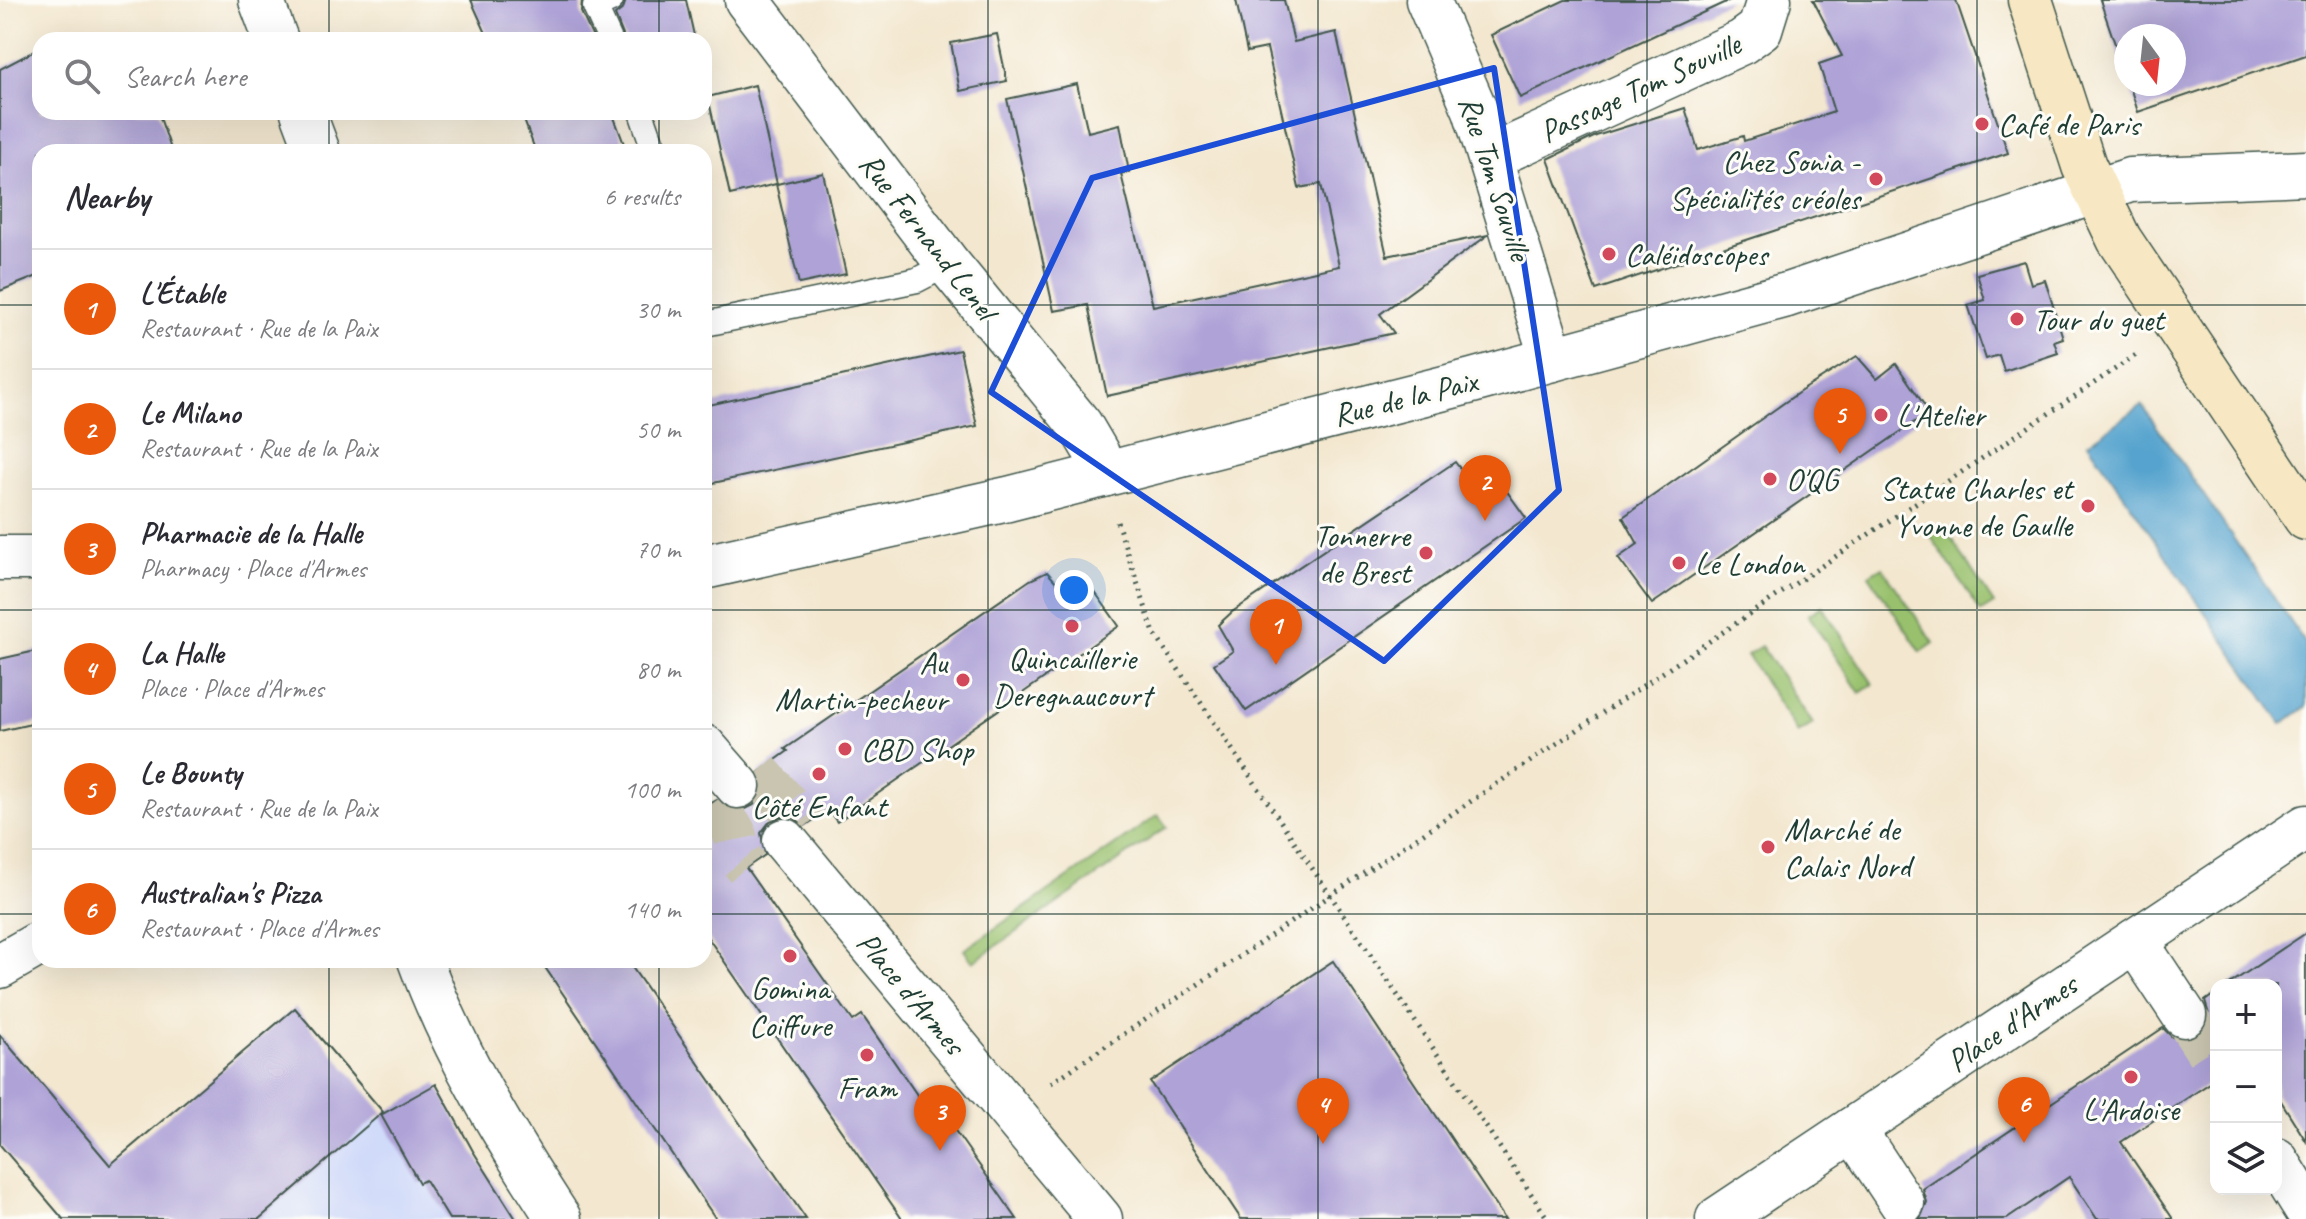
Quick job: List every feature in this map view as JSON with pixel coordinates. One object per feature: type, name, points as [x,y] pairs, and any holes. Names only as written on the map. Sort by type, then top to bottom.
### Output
[{"type":"street","points":[[261,0],[273,32]]},
{"type":"street","name":"Rue Fernand Lenel","points":[[747,0],[948,264],[1080,425],[1097,454],[1103,475]]},
{"type":"street","name":"Rue Tom Souville","points":[[1428,0],[1491,157],[1552,359]]},
{"type":"street","name":"Passage Tom Souville","points":[[1491,157],[1742,42],[1760,29],[1769,0]]},
{"type":"street","points":[[2030,0],[2073,136],[2094,190],[2119,239],[2306,518]]},
{"type":"street","points":[[306,120],[315,144]]},
{"type":"street","name":"Rue de la Paix","points":[[712,565],[1103,475],[1552,359],[1810,288],[2094,190],[2142,179],[2306,173]]},
{"type":"street","points":[[0,558],[32,558]]},
{"type":"street","points":[[712,756],[738,786]]},
{"type":"street","name":"Place d'Armes","points":[[1718,1219],[2306,827]]},
{"type":"street","name":"Place d'Armes","points":[[785,841],[1100,1219]]},
{"type":"street","points":[[2135,941],[2184,1015]]},
{"type":"street","points":[[0,966],[32,948]]},
{"type":"street","points":[[424,968],[455,1040],[493,1112],[559,1219]]},
{"type":"street","points":[[1853,1129],[1902,1203]]},
{"type":"street","points":[[2282,1170],[2306,1208]]},
{"type":"lane","points":[[606,32],[595,7],[611,0]]},
{"type":"lane","points":[[644,120],[652,144]]},
{"type":"lane","points":[[712,323],[917,280],[948,264]]},
{"type":"path","points":[[1009,1110],[2144,349]]},
{"type":"path","points":[[1103,475],[1154,633],[1548,1219]]},
{"type":"highlighted area","points":[[1494,68],[1559,490],[1384,661],[991,392],[1092,178]]},
{"type":"shaded area","points":[[436,1084],[516,1219],[259,1219],[370,1123]]},
{"type":"green space","points":[[1943,526],[1994,604],[1981,612],[1930,535]]},
{"type":"green space","points":[[1882,567],[1934,643],[1921,652],[1869,575]]},
{"type":"green space","points":[[1822,606],[1873,684],[1860,693],[1808,615]]},
{"type":"green space","points":[[1761,646],[1813,724],[1798,733],[1747,655]]},
{"type":"green space","points":[[1158,815],[1167,827],[973,962],[964,950]]},
{"type":"water","points":[[2142,405],[2306,644],[2306,707],[2282,724],[2088,443]]},
{"type":"building","points":[[471,0],[582,0],[581,12],[590,32],[485,32]]},
{"type":"building","points":[[626,0],[686,0],[693,32],[622,32],[615,15],[623,9]]},
{"type":"building","points":[[1236,0],[1284,0],[1294,42],[1336,32],[1387,256],[1488,235],[1380,314],[1394,333],[1107,396],[1088,305],[1054,311],[1007,99],[1077,84],[1088,132],[1120,124],[1129,172],[1121,174],[1153,306],[1339,266],[1321,184],[1299,188],[1267,48],[1247,52]]},
{"type":"building","points":[[1565,0],[1730,0],[1520,98],[1491,35]]},
{"type":"building","points":[[1813,0],[1956,0],[2008,153],[1596,290],[1548,159],[1596,136],[1685,108],[1698,150],[1743,136],[1744,141],[1834,112],[1819,64],[1842,56]]},
{"type":"building","points":[[2100,0],[2306,0],[2306,55],[2186,96],[2186,24],[2114,24],[2114,41]]},
{"type":"building","points":[[997,34],[1007,81],[960,91],[951,43]]},
{"type":"building","points":[[32,52],[32,120],[161,120],[169,144],[32,144],[32,278],[0,291],[0,69]]},
{"type":"building","points":[[755,85],[777,184],[823,173],[846,274],[799,284],[776,184],[730,195],[712,115],[712,96]]},
{"type":"building","points":[[2133,96],[2185,96],[2138,112]]},
{"type":"building","points":[[524,120],[615,120],[624,144],[533,144]]},
{"type":"building","name":"Tour du guet","points":[[2024,261],[2031,284],[2045,280],[2063,338],[2054,341],[2058,353],[2004,371],[1999,355],[1986,359],[1968,305],[1985,300],[1977,274]]},
{"type":"building","points":[[960,350],[977,426],[712,483],[712,404]]},
{"type":"building","points":[[1857,356],[1877,379],[1896,364],[1929,412],[1652,604],[1618,558],[1638,544],[1623,517],[1798,393]]},
{"type":"building","points":[[1455,462],[1473,485],[1482,479],[1498,479],[1526,518],[1246,711],[1214,664],[1233,651],[1218,625],[1232,612]]},
{"type":"building","points":[[1047,572],[1067,594],[1087,581],[1119,626],[837,822],[828,810],[805,826],[793,817],[770,821],[761,833],[765,855],[746,868],[853,1021],[862,1015],[933,1118],[942,1112],[1017,1219],[902,1219],[712,944],[712,803],[717,800],[731,810],[742,811],[754,805],[762,793],[758,773],[788,751],[785,749],[1030,580]]},
{"type":"building","points":[[32,652],[32,724],[0,731],[0,659]]},
{"type":"building","points":[[2306,933],[2306,1141],[2282,1103],[2282,979],[2237,979]]},
{"type":"building","points":[[1333,961],[1505,1219],[1241,1219],[1150,1082]]},
{"type":"building","points":[[545,968],[633,968],[806,1219],[716,1219]]},
{"type":"building","points":[[2210,997],[2210,1083],[2121,1142],[2173,1219],[2097,1219],[2069,1177],[2007,1219],[1920,1219],[1927,1202],[1923,1189],[2163,1028],[2172,1037],[2185,1040],[2198,1035],[2207,1025],[2209,1014],[2205,1001]]},
{"type":"building","points":[[295,1008],[383,1112],[259,1219],[63,1219],[0,1145],[0,1035],[110,1165]]},
{"type":"building","points":[[436,1084],[516,1219],[449,1219],[425,1180],[419,1183],[381,1115]]},
{"type":"tunnel","points":[[758,772],[806,826]]},
{"type":"tunnel","points":[[713,803],[734,832],[739,857],[747,867]]},
{"type":"tunnel","points":[[2184,1015],[2210,1055]]},
{"type":"place","name":"Café de Paris","points":[[1982,124]]},
{"type":"place","name":"Chez Sonia - Spécialités créoles","points":[[1876,179]]},
{"type":"place","name":"Caléidoscopes","points":[[1609,254]]},
{"type":"place","name":"Tour du guet","points":[[2017,319]]},
{"type":"place","name":"L'Atelier","points":[[1881,415]]},
{"type":"place","name":"Le Bounty","points":[[1840,454]]},
{"type":"place","name":"O'QG","points":[[1770,479]]},
{"type":"place","name":"Statue Charles et Yvonne de Gaulle","points":[[2088,506]]},
{"type":"place","name":"Le Milano","points":[[1485,521]]},
{"type":"place","name":"Tonnerre de Brest","points":[[1426,553]]},
{"type":"place","name":"Le London","points":[[1679,563]]},
{"type":"place","name":"Quincaillerie Deregnaucourt","points":[[1072,626]]},
{"type":"place","name":"L'Étable","points":[[1276,665]]},
{"type":"place","name":"Au Martin-pecheur","points":[[963,680]]},
{"type":"place","name":"CBD Shop","points":[[845,749]]},
{"type":"place","name":"Côté Enfant","points":[[819,774]]},
{"type":"place","name":"Marché de Calais Nord","points":[[1768,847]]},
{"type":"place","name":"Gomina Coiffure","points":[[790,956]]},
{"type":"place","name":"Fram","points":[[867,1055]]},
{"type":"place","name":"L'Ardoise","points":[[2131,1077]]},
{"type":"place","name":"Australian's Pizza","points":[[2024,1143]]},
{"type":"place","name":"La Halle","points":[[1323,1144]]},
{"type":"place","name":"Pharmacie de la Halle","points":[[940,1151]]}]
